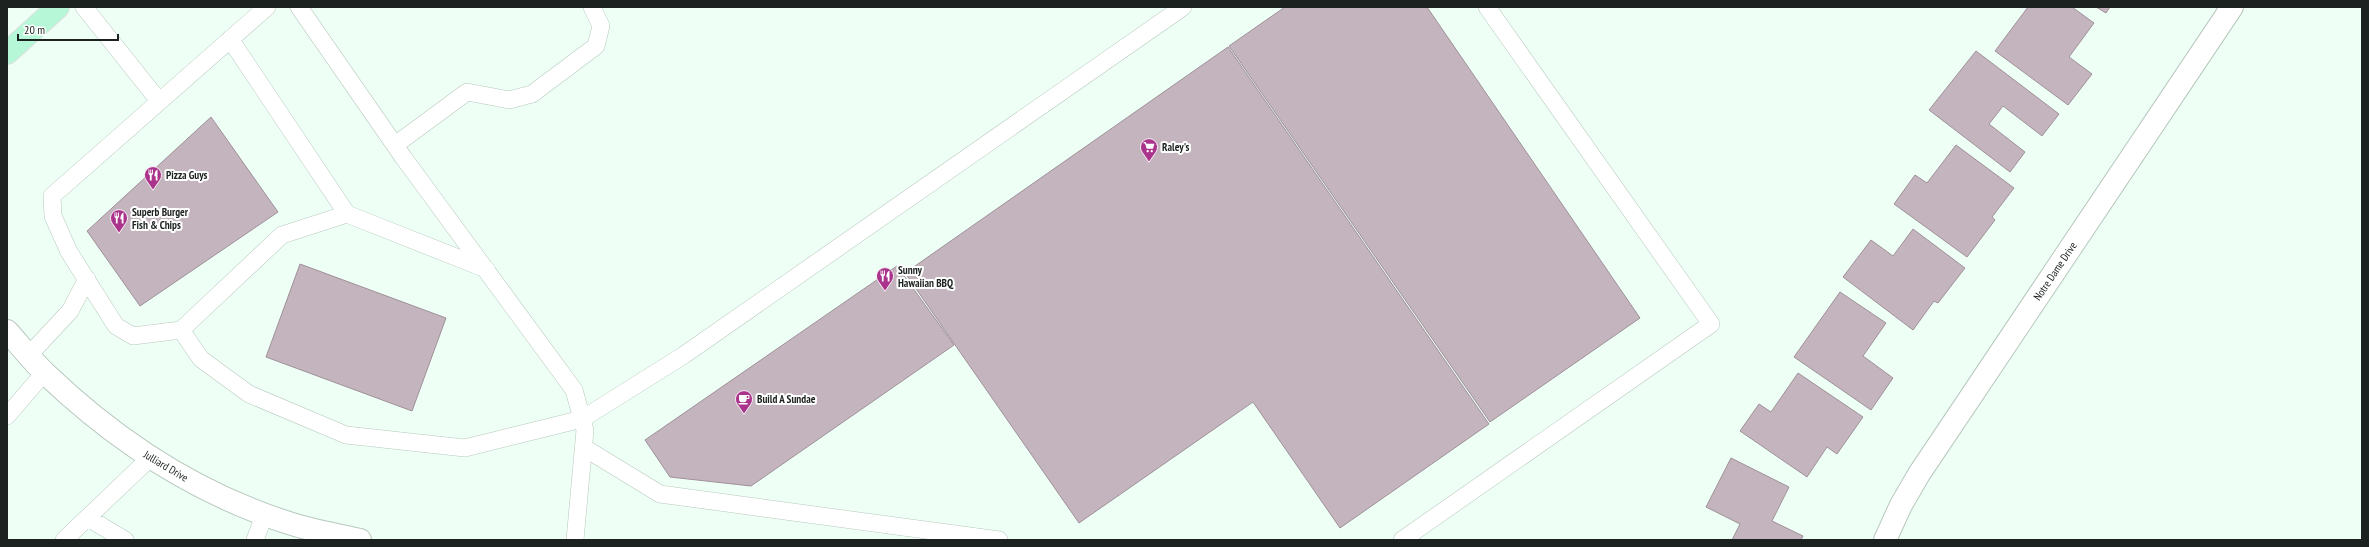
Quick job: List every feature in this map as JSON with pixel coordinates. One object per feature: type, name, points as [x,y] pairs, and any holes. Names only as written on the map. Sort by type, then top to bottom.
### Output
[{"type":"main road","points":[[7,52],[58,7]]},
{"type":"street","name":"Notre Dame Drive","points":[[1885,540],[1901,505],[1919,474],[2232,7]]},
{"type":"street","name":"Julliard Drive","points":[[7,331],[44,373],[91,415],[150,458],[214,493],[292,524],[360,540]]},
{"type":"lane","points":[[84,7],[159,101]]},
{"type":"lane","points":[[267,7],[52,196],[54,216],[69,252],[116,326],[133,336],[181,330],[282,235],[347,214]]},
{"type":"lane","points":[[299,7],[395,145],[574,390],[585,430],[575,540]]},
{"type":"lane","points":[[395,145],[467,92],[509,100],[532,94],[596,46],[602,26],[592,7]]},
{"type":"lane","points":[[181,330],[201,359],[248,394],[346,435],[465,448],[582,419],[684,355],[1183,7]]},
{"type":"lane","points":[[1402,540],[1711,324],[1487,7]]},
{"type":"lane","points":[[230,39],[347,214],[486,268]]},
{"type":"lane","points":[[29,355],[70,311],[87,279]]},
{"type":"lane","points":[[7,416],[44,373]]},
{"type":"lane","points":[[583,448],[660,494],[999,540]]},
{"type":"lane","points":[[64,540],[150,458]]},
{"type":"lane","points":[[254,540],[265,513]]},
{"type":"lane","points":[[88,518],[125,540]]},
{"type":"building","points":[[1285,7],[1427,7],[1640,318],[1490,422],[1229,46]]},
{"type":"building","points":[[2028,7],[2072,7],[2094,23],[2069,57],[2092,74],[2068,105],[1995,51]]},
{"type":"building","points":[[2096,7],[2110,7],[2106,13]]},
{"type":"building","points":[[1228,47],[1489,424],[1340,528],[1253,402],[1079,523],[905,273]]},
{"type":"building","points":[[1976,51],[2059,114],[2042,136],[2003,106],[1989,124],[2025,152],[2010,172],[1929,110]]},
{"type":"building","points":[[211,117],[278,212],[140,306],[87,231]]},
{"type":"building","points":[[1956,145],[2014,188],[1992,217],[1995,220],[1967,257],[1894,204],[1915,175],[1927,183]]},
{"type":"building","points":[[1913,229],[1965,268],[1938,303],[1934,301],[1913,330],[1843,277],[1871,240],[1893,256]]},
{"type":"building","points":[[300,264],[446,318],[412,411],[266,357]]},
{"type":"building","points":[[897,266],[954,345],[751,486],[670,477],[645,440]]},
{"type":"building","points":[[1840,292],[1886,323],[1863,356],[1893,378],[1871,410],[1794,357]]},
{"type":"building","points":[[1798,373],[1863,417],[1837,454],[1827,447],[1807,477],[1740,431],[1759,404],[1771,412]]},
{"type":"building","points":[[1731,458],[1789,487],[1772,521],[1803,536],[1801,540],[1732,540],[1740,524],[1706,507]]},
{"type":"place","name":"Raley's","points":[[1149,162]]},
{"type":"place","name":"Pizza Guys","points":[[153,190]]},
{"type":"place","name":"Superb Burger Fish & Chips","points":[[119,233]]},
{"type":"place","name":"Sunny Hawaiian BBQ","points":[[885,291]]},
{"type":"place","name":"Build A Sundae","points":[[744,414]]}]
